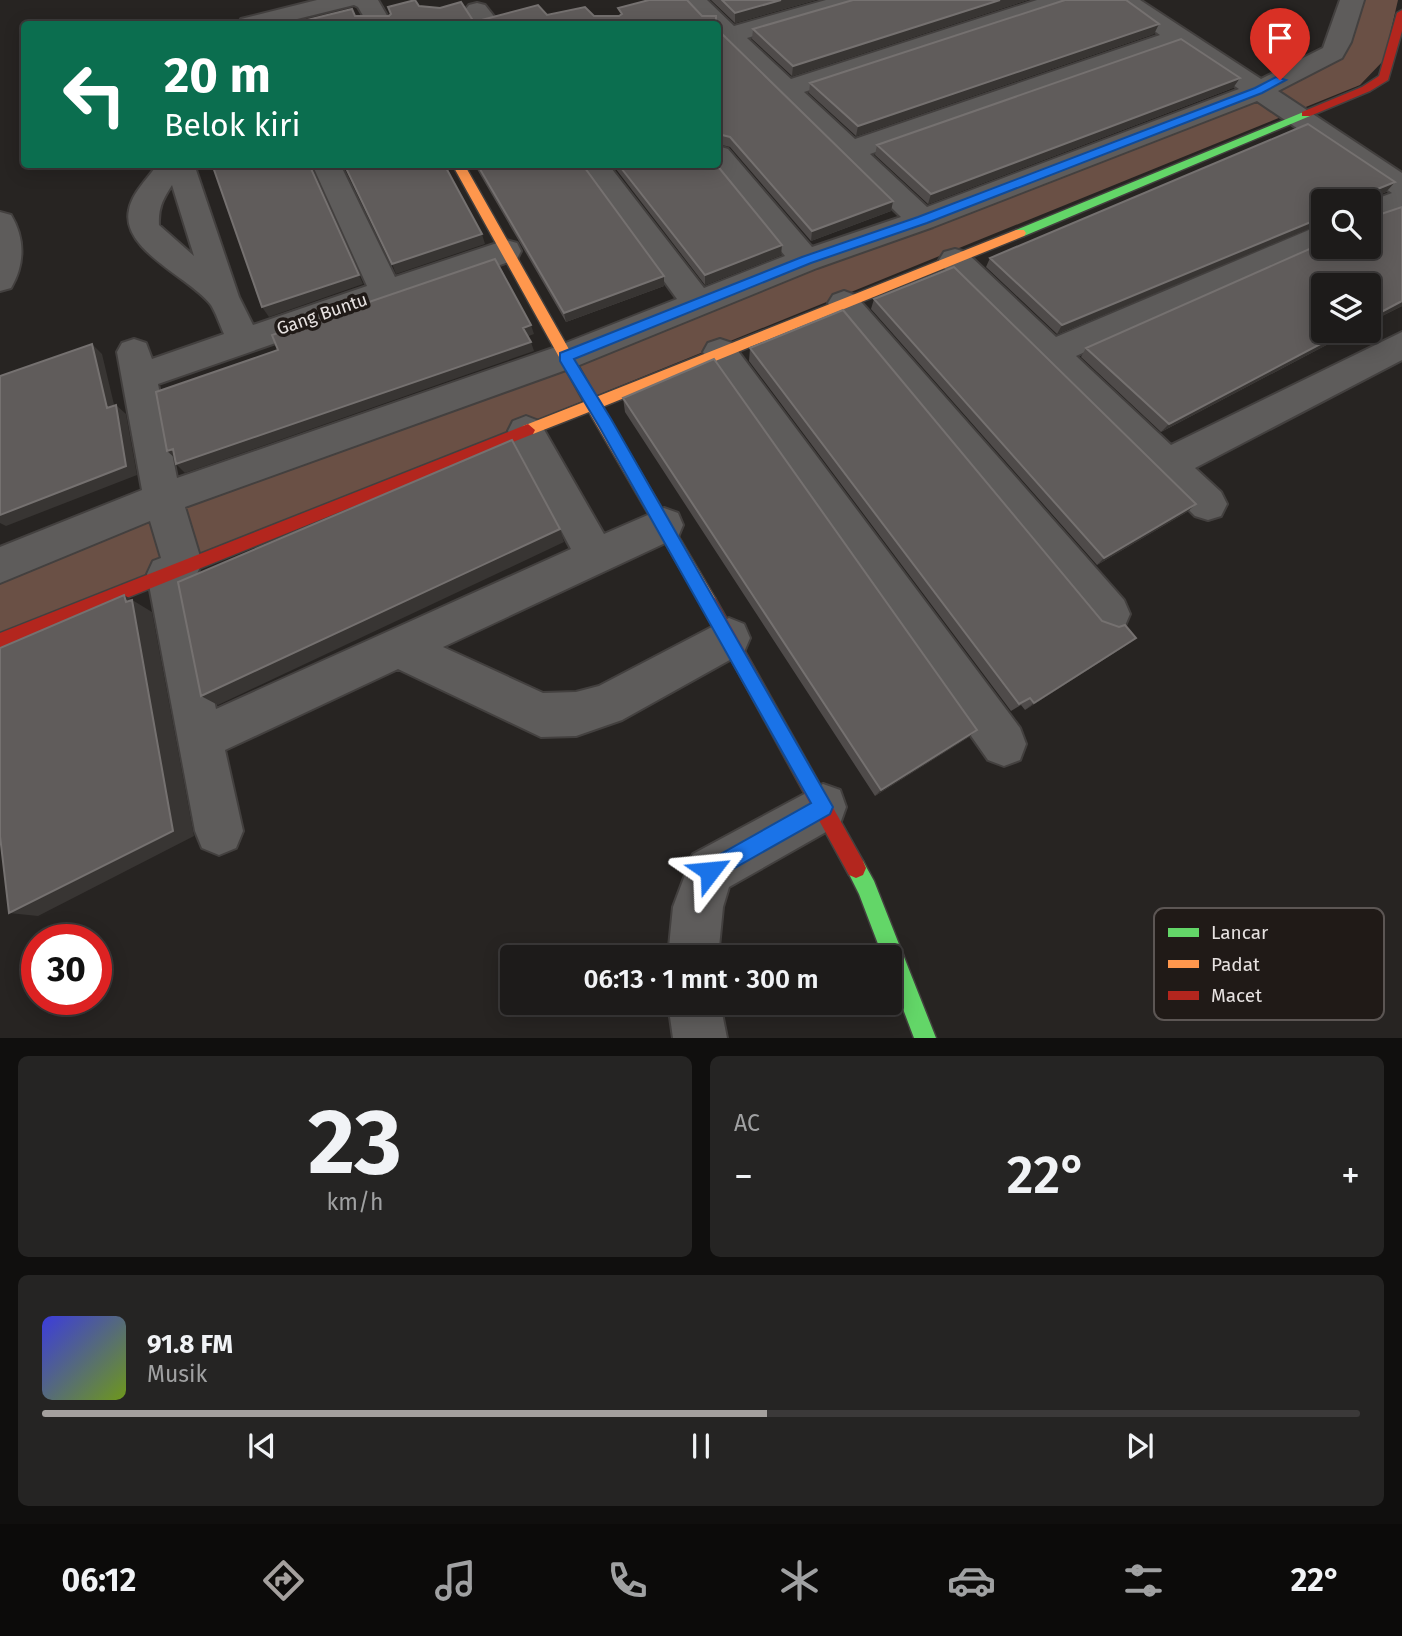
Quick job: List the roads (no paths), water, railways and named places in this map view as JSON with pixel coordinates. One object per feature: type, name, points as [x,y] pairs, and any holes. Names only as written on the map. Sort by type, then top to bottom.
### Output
[{"type":"street","points":[[255,18],[345,0]]},
{"type":"street","points":[[362,0],[368,2],[378,21]]},
{"type":"street","points":[[693,0],[715,21]]},
{"type":"street","points":[[730,35],[852,0]]},
{"type":"street","points":[[786,89],[1061,0]]},
{"type":"street","points":[[1124,0],[1402,186]]},
{"type":"street","points":[[0,565],[166,509],[565,357],[806,260],[922,220],[1258,90],[1333,53],[1352,0]]},
{"type":"street","points":[[0,641],[177,568],[955,260],[1302,118],[1384,78],[1402,13]]},
{"type":"street","points":[[721,26],[922,220]]},
{"type":"street","points":[[849,151],[1179,37]]},
{"type":"street","points":[[721,159],[806,260]]},
{"type":"street","points":[[170,168],[147,200],[144,227],[154,240],[223,296]]},
{"type":"street","points":[[181,168],[223,296],[244,341]]},
{"type":"street","points":[[328,168],[386,292]]},
{"type":"street","points":[[460,168],[565,357],[729,638],[867,888],[925,1038]]},
{"type":"street","points":[[596,168],[697,303]]},
{"type":"street","points":[[1381,209],[1402,200]]},
{"type":"street","points":[[0,222],[8,250],[0,280]]},
{"type":"street","points":[[1051,353],[1311,239]]},
{"type":"street","name":"Gang Buntu","points":[[166,509],[136,363],[244,341],[506,251]]},
{"type":"street","points":[[955,260],[1208,504]]},
{"type":"street","points":[[844,303],[1109,614]]},
{"type":"street","points":[[1169,464],[1402,345]]},
{"type":"street","points":[[720,352],[1004,744]]},
{"type":"street","points":[[526,430],[596,556]]},
{"type":"street","points":[[166,509],[177,568],[200,739],[219,831]]},
{"type":"street","points":[[200,739],[664,525]]},
{"type":"street","points":[[397,647],[541,715],[576,714],[607,705],[729,638]]},
{"type":"street","points":[[693,945],[698,906],[710,871],[823,807]]},
{"type":"street","points":[[696,1015],[700,1038]]},
{"type":"waterway","points":[[0,603],[1343,75],[1360,60],[1376,0]]}]
